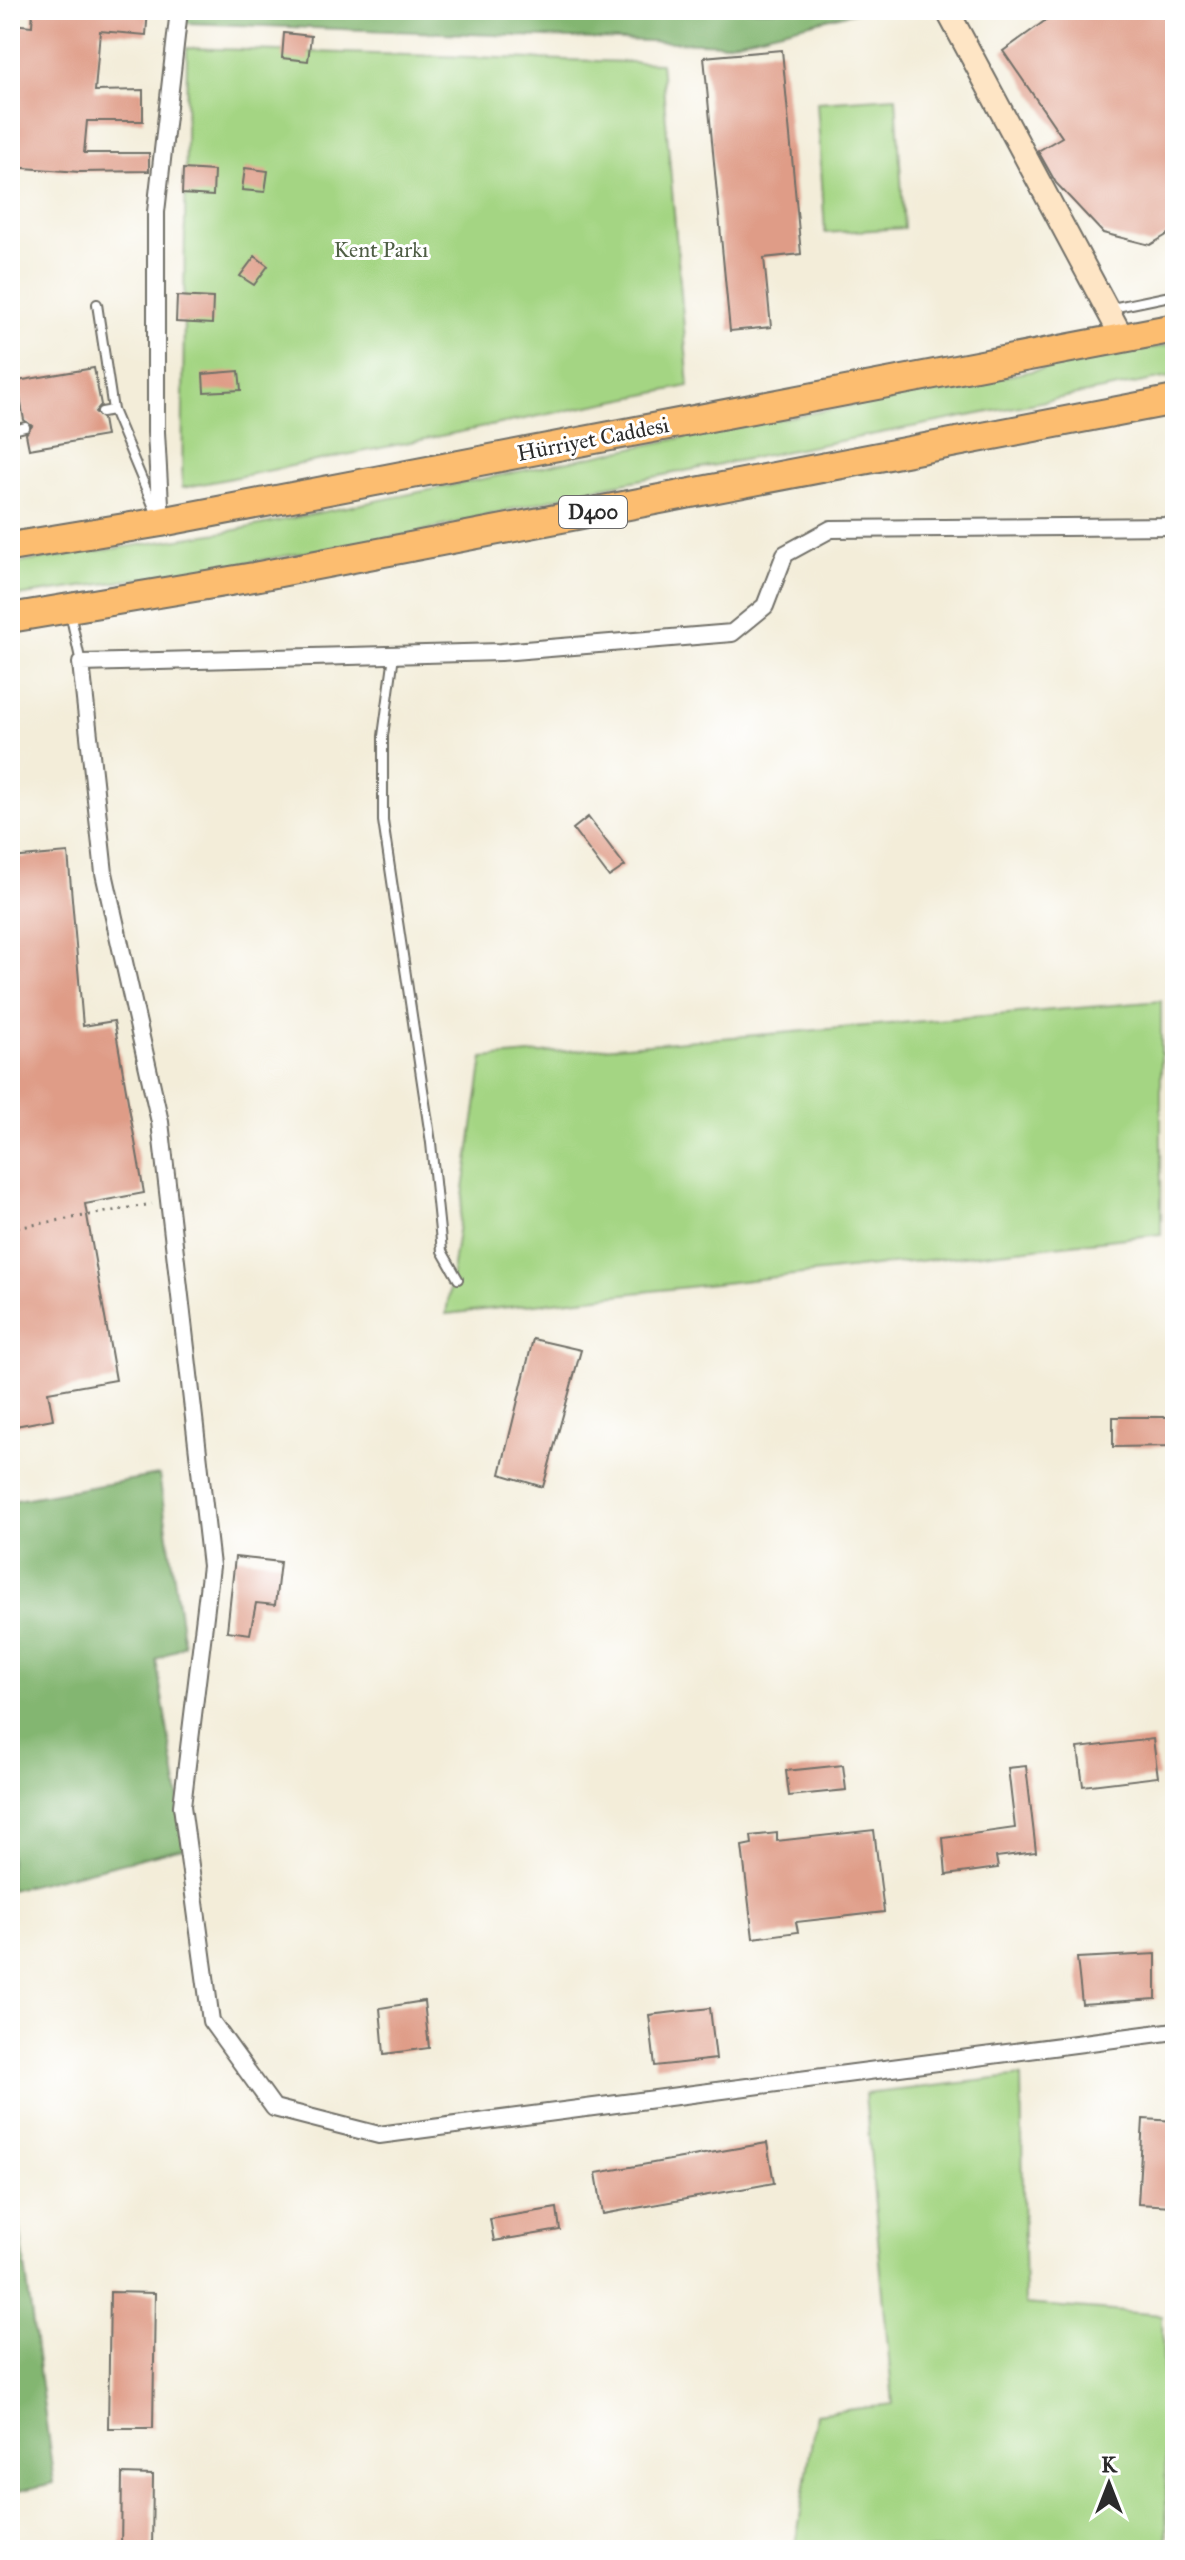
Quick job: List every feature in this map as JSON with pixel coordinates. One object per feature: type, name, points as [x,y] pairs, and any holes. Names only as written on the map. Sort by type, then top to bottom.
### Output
[{"type":"highway","name":"Hürriyet Caddesi","points":[[10,547],[161,522],[1175,328]]},
{"type":"highway","name":"D400","points":[[10,618],[1175,400]]},
{"type":"street","points":[[161,522],[156,432],[156,212],[179,10]]},
{"type":"street","points":[[947,10],[1122,337]]},
{"type":"street","points":[[1175,526],[831,529],[785,554],[765,606],[732,633],[501,652],[81,663],[104,873],[160,1122],[211,1566],[182,1806],[211,2021],[274,2108],[379,2135],[1175,2031]]},
{"type":"lane","points":[[1106,309],[1175,295]]},
{"type":"lane","points":[[97,304],[113,410],[150,505],[161,522]]},
{"type":"lane","points":[[102,412],[113,410]]},
{"type":"lane","points":[[10,431],[25,427]]},
{"type":"lane","points":[[69,609],[81,663]]},
{"type":"lane","points":[[394,654],[383,736],[383,821],[431,1143],[442,1251],[458,1279]]},
{"type":"path","points":[[10,1229],[169,1201]]},
{"type":"green space","points":[[185,10],[864,10],[725,44],[186,23]]},
{"type":"green space","name":"Kent Parkı","points":[[187,48],[661,63],[689,386],[182,488]]},
{"type":"green space","points":[[896,97],[904,228],[825,233],[817,102]]},
{"type":"green space","points":[[1175,344],[1175,376],[597,488],[411,534],[222,567],[10,597],[10,564],[226,532],[690,436]]},
{"type":"green space","points":[[1161,1001],[1161,1234],[446,1314],[483,1058]]},
{"type":"green space","points":[[159,1475],[184,1645],[156,1660],[187,1847],[10,1890],[10,1501]]},
{"type":"green space","points":[[1021,2076],[1025,2304],[1162,2315],[1167,2550],[795,2550],[816,2414],[893,2404],[865,2094]]},
{"type":"green space","points":[[10,2153],[54,2483],[10,2493]]},
{"type":"building","points":[[33,10],[148,10],[146,35],[100,31],[95,91],[143,90],[143,121],[87,121],[84,153],[149,153],[149,171],[80,172],[10,167],[10,24],[32,26]]},
{"type":"building","points":[[1060,10],[1094,10],[1099,14],[1106,10],[1160,10],[1175,35],[1175,230],[1150,245],[1103,233],[1056,183],[1038,151],[1062,137],[1003,51]]},
{"type":"building","points":[[284,33],[311,36],[308,61],[282,58]]},
{"type":"building","points":[[782,50],[801,254],[764,258],[771,327],[730,331],[704,57]]},
{"type":"building","points":[[245,168],[268,171],[265,192],[242,190]]},
{"type":"building","points":[[183,169],[214,171],[213,196],[182,194]]},
{"type":"building","points":[[255,256],[268,266],[254,285],[240,276]]},
{"type":"building","points":[[177,296],[213,298],[212,324],[176,322]]},
{"type":"building","points":[[94,368],[101,405],[95,412],[103,419],[106,436],[29,449],[26,434],[32,426],[24,420],[17,381]]},
{"type":"building","points":[[239,371],[241,390],[204,392],[203,374]]},
{"type":"building","points":[[588,817],[625,866],[609,877],[573,829]]},
{"type":"building","points":[[68,853],[83,1026],[114,1021],[144,1193],[85,1204],[116,1380],[48,1392],[53,1419],[10,1427],[10,858]]},
{"type":"building","points":[[533,1339],[581,1350],[543,1487],[500,1474]]},
{"type":"building","points":[[1113,1417],[1173,1417],[1173,1446],[1113,1447]]},
{"type":"building","points":[[235,1557],[280,1562],[275,1605],[256,1603],[250,1634],[227,1631]]},
{"type":"building","points":[[1153,1739],[1158,1777],[1083,1786],[1078,1748]]},
{"type":"building","points":[[843,1765],[846,1790],[789,1796],[786,1771]]},
{"type":"building","points":[[1026,1766],[1036,1852],[996,1857],[998,1868],[946,1875],[943,1838],[1015,1828],[1008,1768]]},
{"type":"building","points":[[874,1830],[884,1912],[796,1922],[798,1932],[753,1938],[742,1846],[752,1844],[751,1836],[777,1833],[777,1841]]},
{"type":"building","points":[[1156,1954],[1156,1999],[1082,2004],[1077,1958]]},
{"type":"building","points":[[424,2001],[429,2048],[384,2054],[380,2008]]},
{"type":"building","points":[[710,2008],[716,2059],[655,2066],[649,2015]]},
{"type":"building","points":[[1143,2119],[1175,2121],[1173,2206],[1138,2204]]},
{"type":"building","points":[[767,2143],[774,2183],[603,2214],[596,2173]]},
{"type":"building","points":[[557,2208],[560,2230],[494,2241],[490,2219]]},
{"type":"building","points":[[110,2292],[155,2293],[153,2428],[108,2428]]},
{"type":"building","points":[[122,2474],[153,2475],[152,2550],[121,2550]]}]
